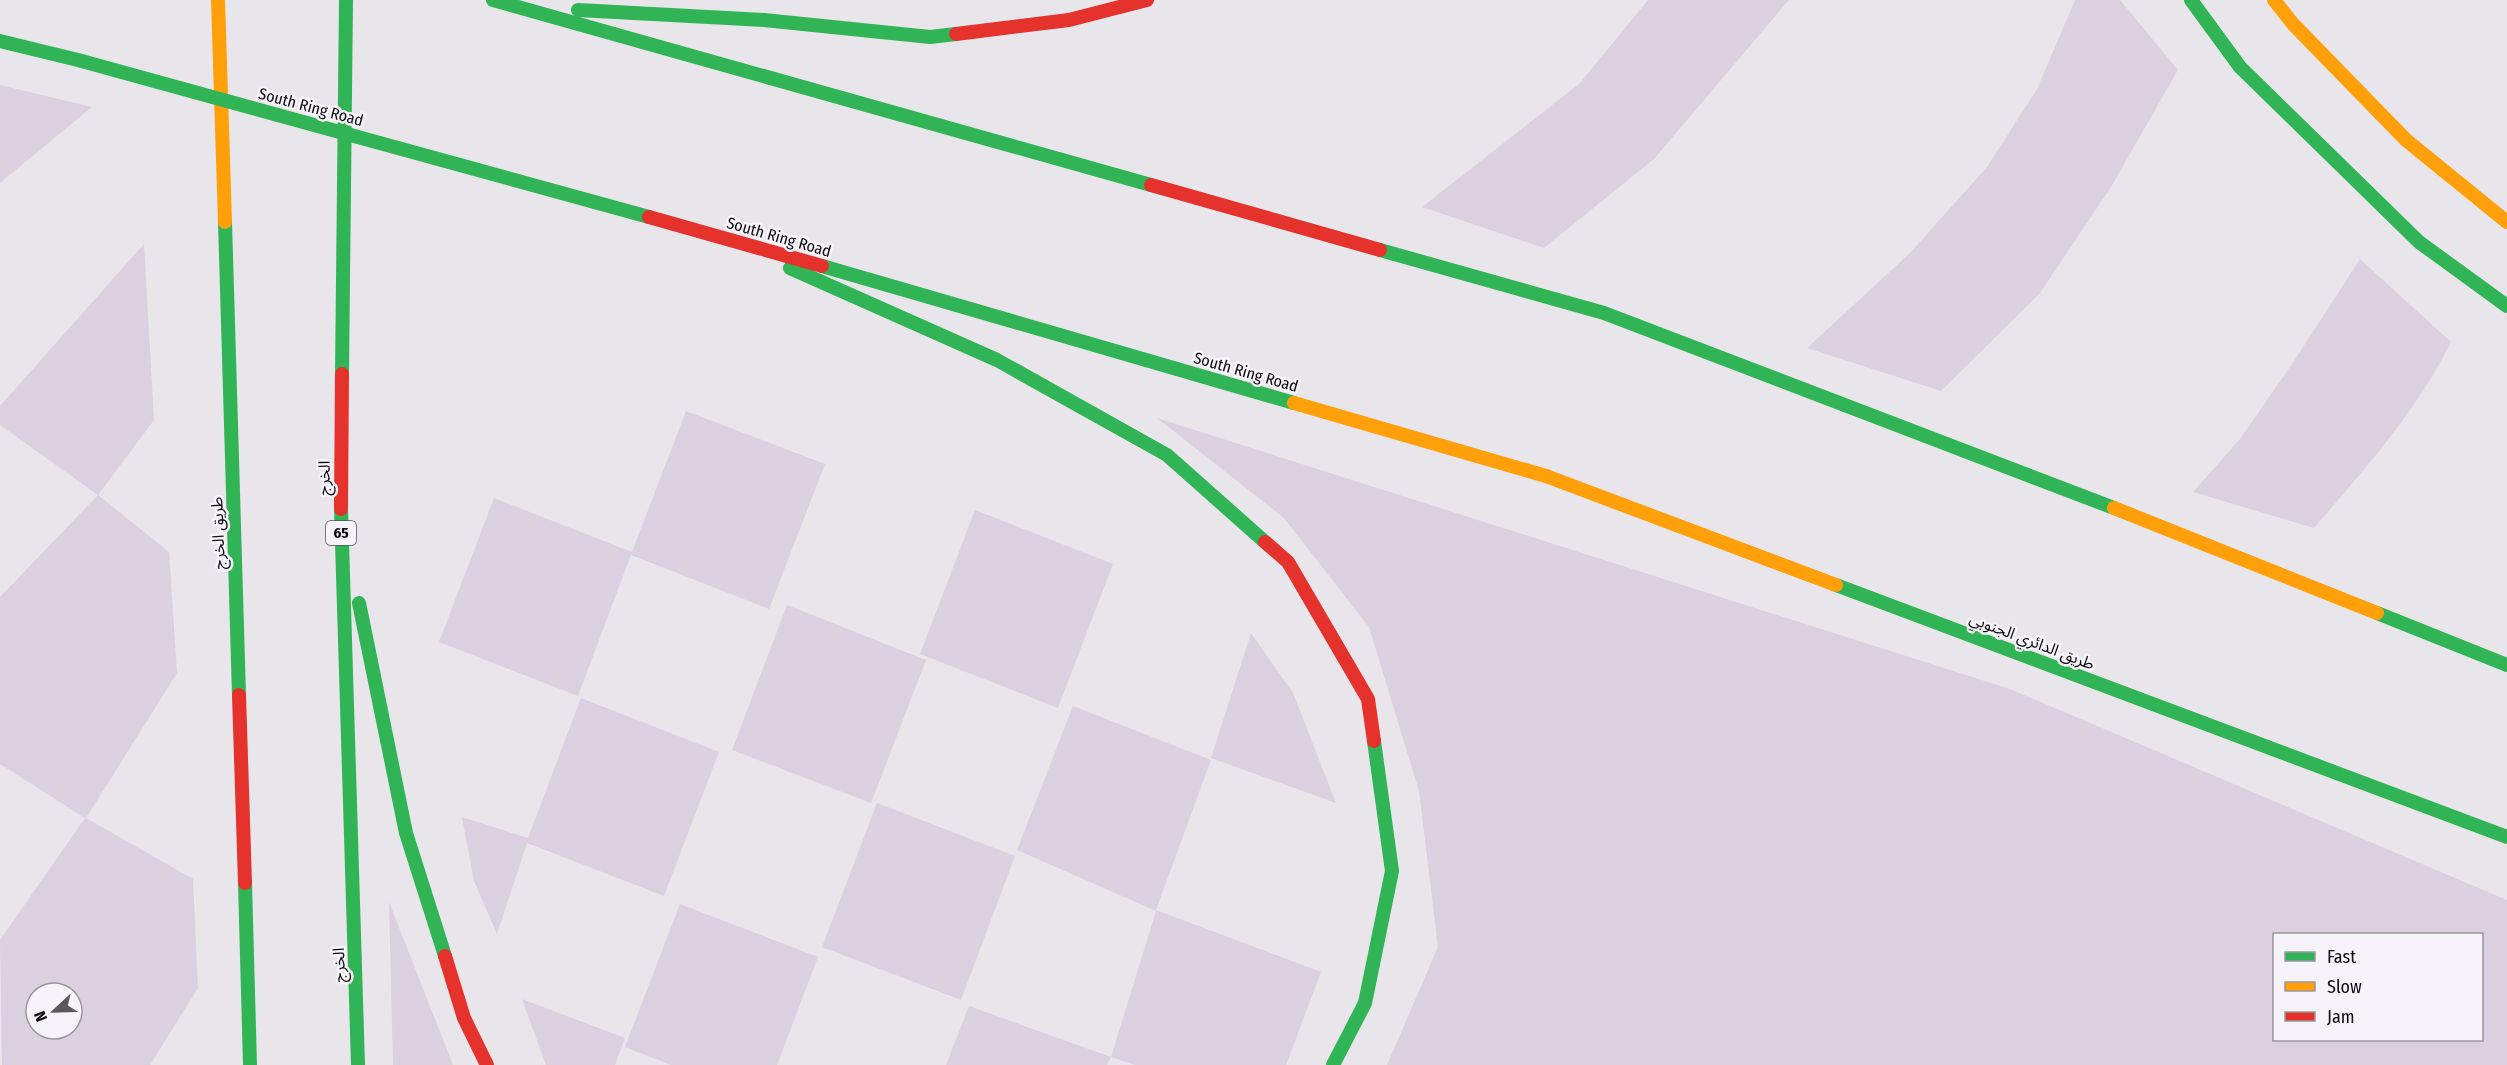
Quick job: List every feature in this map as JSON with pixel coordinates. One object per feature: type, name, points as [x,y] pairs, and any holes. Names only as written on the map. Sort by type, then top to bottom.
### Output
[{"type":"main road","name":"طريق الخرج","points":[[218,0],[250,1065]]},
{"type":"main road","name":"الخرج","points":[[346,0],[340,514],[358,1065]]},
{"type":"main road","points":[[493,0],[1604,313],[2061,487],[2507,665]]},
{"type":"main road","points":[[518,6],[764,20],[930,37],[1069,20],[1147,0]]},
{"type":"main road","points":[[2191,0],[2240,67],[2420,242],[2507,306]]},
{"type":"main road","points":[[2274,0],[2293,24],[2406,140],[2507,222]]},
{"type":"main road","name":"South Ring Road","points":[[0,41],[78,60],[722,237],[1546,476]]},
{"type":"main road","points":[[722,237],[997,360],[1167,455],[1288,562],[1368,699],[1392,871],[1365,1003],[1333,1065]]},
{"type":"main road","name":"طريق الدائري الجنوبي","points":[[1546,476],[2507,837]]},
{"type":"main road","points":[[340,514],[406,833],[464,1018],[487,1065]]},
{"type":"shaded area","points":[[1648,0],[1789,0],[1654,159],[1544,248],[1422,207],[1579,84]]},
{"type":"shaded area","points":[[2075,0],[2120,0],[2178,70],[2111,187],[2040,293],[1941,391],[1807,348],[1910,253],[1987,167],[2037,89]]},
{"type":"shaded area","points":[[0,85],[92,107],[0,183]]},
{"type":"shaded area","points":[[144,244],[154,420],[98,495],[0,425],[0,406]]},
{"type":"shaded area","points":[[2360,259],[2451,342],[2406,416],[2371,462],[2314,528],[2193,492],[2240,439]]},
{"type":"shaded area","points":[[686,411],[825,464],[769,609],[631,555],[578,696],[439,642],[494,498],[632,552]]},
{"type":"shaded area","points":[[1157,418],[2010,689],[2507,900],[2507,1065],[1387,1065],[1438,947],[1419,791],[1369,627],[1284,518]]},
{"type":"shaded area","points":[[98,495],[169,552],[177,673],[86,818],[193,879],[198,988],[150,1065],[2,1065],[0,940],[85,818],[0,764],[0,597]]},
{"type":"shaded area","points":[[975,510],[1113,564],[1058,708],[920,654]]},
{"type":"shaded area","points":[[787,605],[926,660],[871,803],[732,750]]},
{"type":"shaded area","points":[[1251,633],[1293,693],[1336,803],[1211,758]]},
{"type":"shaded area","points":[[581,698],[719,752],[664,896],[527,843],[497,934],[474,881],[462,817],[528,838]]},
{"type":"shaded area","points":[[1073,706],[1211,760],[1156,910],[1321,972],[1286,1065],[1135,1065],[1111,1057],[1156,911],[1017,850]]},
{"type":"shaded area","points":[[877,803],[1015,856],[961,1000],[822,947]]},
{"type":"shaded area","points":[[389,902],[453,1065],[393,1065]]},
{"type":"shaded area","points":[[680,904],[818,957],[777,1065],[671,1065],[625,1047]]},
{"type":"shaded area","points":[[522,999],[625,1038],[615,1065],[546,1065]]},
{"type":"shaded area","points":[[969,1006],[1111,1057],[1107,1065],[946,1065]]},
{"type":"traffic: fast","points":[[342,374],[346,0]]},
{"type":"traffic: fast","points":[[493,0],[1151,185]]},
{"type":"traffic: fast","points":[[2191,0],[2240,67],[2419,242],[2507,306]]},
{"type":"traffic: fast","points":[[578,10],[764,20],[930,37],[956,34]]},
{"type":"traffic: fast","points":[[0,41],[78,60],[649,217]]},
{"type":"traffic: fast","points":[[225,222],[239,695]]},
{"type":"traffic: fast","points":[[1380,250],[1604,313],[2114,508]]},
{"type":"traffic: fast","points":[[822,266],[1294,403]]},
{"type":"traffic: fast","points":[[790,268],[997,360],[1167,455],[1265,542]]},
{"type":"traffic: fast","points":[[341,509],[358,1065]]},
{"type":"traffic: fast","points":[[1836,585],[2507,837]]},
{"type":"traffic: fast","points":[[359,603],[406,833],[445,956]]},
{"type":"traffic: fast","points":[[2377,613],[2507,665]]},
{"type":"traffic: fast","points":[[1333,1065],[1365,1003],[1392,871],[1374,741]]},
{"type":"traffic: fast","points":[[245,883],[250,1065]]},
{"type":"traffic: slow","points":[[218,0],[225,222]]},
{"type":"traffic: slow","points":[[2274,0],[2293,24],[2406,140],[2507,222]]},
{"type":"traffic: slow","points":[[1294,403],[1546,476]]},
{"type":"traffic: slow","points":[[1546,476],[1836,585]]},
{"type":"traffic: slow","points":[[2114,508],[2377,613]]},
{"type":"traffic: jam","points":[[956,34],[1069,20],[1147,0]]},
{"type":"traffic: jam","points":[[1151,185],[1380,250]]},
{"type":"traffic: jam","points":[[649,217],[822,266]]},
{"type":"traffic: jam","points":[[341,509],[342,374]]},
{"type":"traffic: jam","points":[[1265,542],[1288,562],[1368,699],[1374,741]]},
{"type":"traffic: jam","points":[[239,695],[245,883]]},
{"type":"traffic: jam","points":[[445,956],[464,1018],[487,1065]]}]
